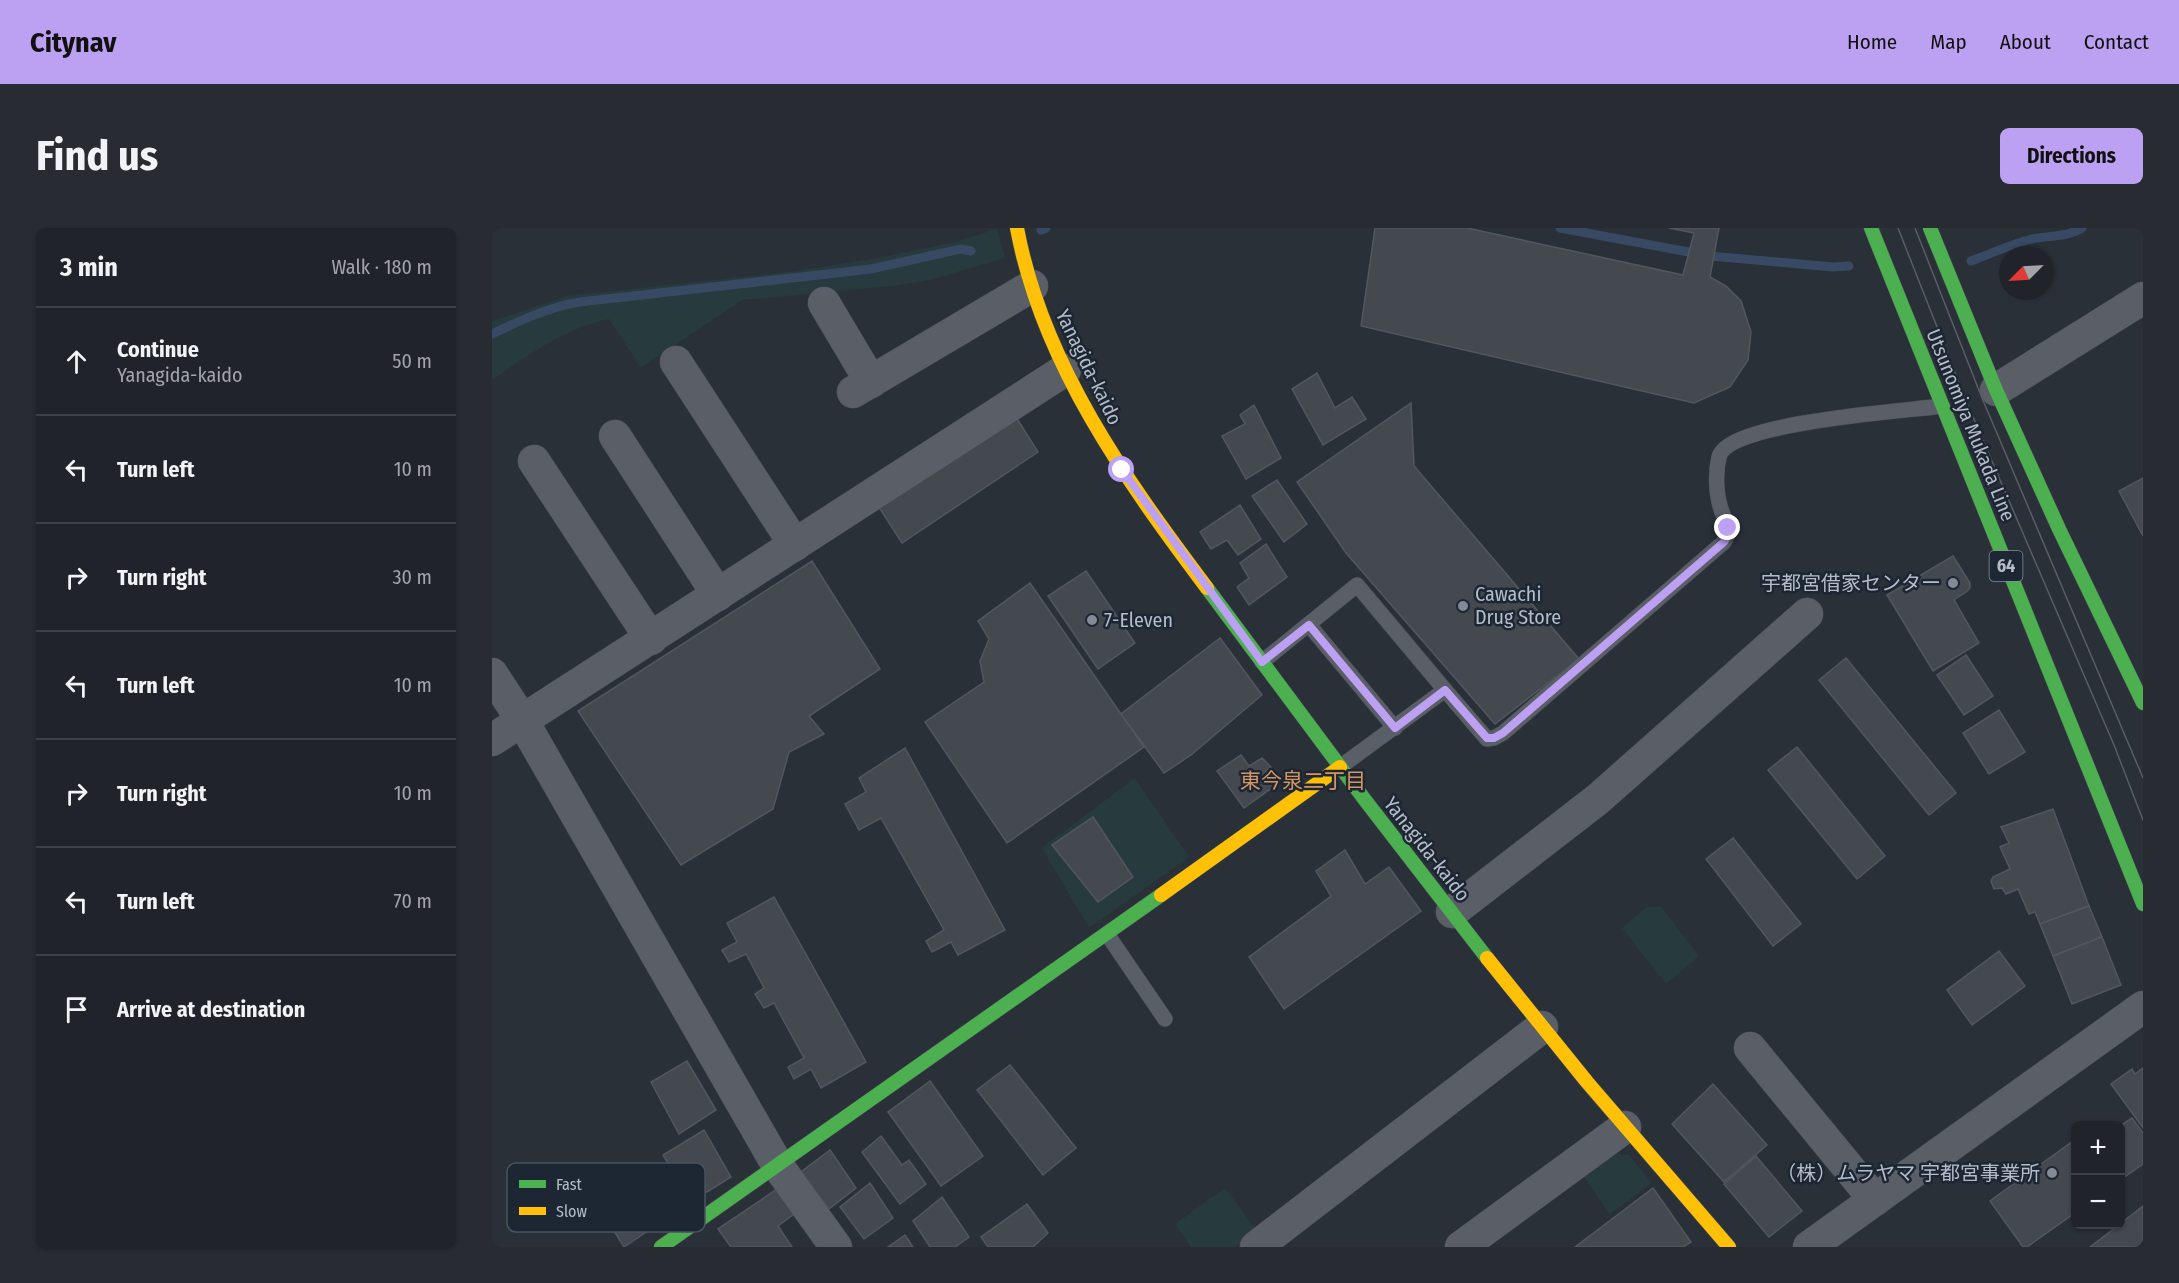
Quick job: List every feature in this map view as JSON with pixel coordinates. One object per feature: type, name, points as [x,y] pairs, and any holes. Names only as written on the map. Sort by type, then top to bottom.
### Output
[{"type":"street","name":"Yanagida-kaido","points":[[1017,228],[1039,308],[1065,370],[1094,425],[1132,485],[1340,767],[1542,1027],[1729,1247]]},
{"type":"street","name":"Utsunomiya Mukada Line","points":[[1870,228],[2143,904]]},
{"type":"street","name":"Utsunomiya Mukada Line","points":[[1930,228],[1996,390],[2059,529],[2143,703]]},
{"type":"street","points":[[824,303],[862,387],[1032,286]]},
{"type":"street","points":[[1996,390],[2143,298]]},
{"type":"street","points":[[676,362],[795,545]]},
{"type":"street","points":[[492,740],[1065,370]]},
{"type":"street","points":[[615,436],[718,595]]},
{"type":"street","points":[[534,461],[651,639]]},
{"type":"street","points":[[1452,912],[1598,799],[1807,614]]},
{"type":"street","points":[[492,674],[522,720],[778,1166],[836,1247]]},
{"type":"street","points":[[705,1217],[1340,767]]},
{"type":"street","points":[[1809,1247],[2143,1007]]},
{"type":"street","points":[[1256,1247],[1542,1027]]},
{"type":"street","points":[[1750,1048],[1875,1200]]},
{"type":"street","points":[[1461,1247],[1625,1127]]},
{"type":"street","points":[[661,1247],[683,1232]]},
{"type":"lane","points":[[1262,662],[1357,585],[1487,738],[1494,738],[1724,542],[1728,535],[1728,528],[1722,512],[1717,481],[1719,457],[1723,448],[1744,438],[1794,425],[1841,416],[1942,406]]},
{"type":"lane","points":[[1309,625],[1395,728]]},
{"type":"lane","points":[[1340,767],[1445,690]]},
{"type":"lane","points":[[1107,934],[1165,1019]]},
{"type":"green space","points":[[997,229],[1005,258],[930,280],[892,286],[742,300],[641,368],[609,319],[562,336],[492,380],[492,321],[567,296],[796,271],[878,258],[955,242]]},
{"type":"green space","points":[[1135,778],[1189,857],[1089,928],[1042,848]]},
{"type":"green space","points":[[1647,907],[1661,907],[1699,956],[1666,984],[1622,928]]},
{"type":"green space","points":[[1606,1154],[1629,1155],[1652,1183],[1610,1214],[1581,1173]]},
{"type":"green space","points":[[1225,1188],[1257,1231],[1236,1247],[1191,1247],[1175,1224]]},
{"type":"building","points":[[1375,228],[1467,228],[1683,275],[1694,233],[1669,228],[1719,228],[1710,277],[1726,286],[1741,301],[1751,332],[1748,360],[1730,387],[1694,403],[1361,326]]},
{"type":"building","points":[[1317,373],[1335,408],[1352,397],[1366,419],[1323,445],[1292,389]]},
{"type":"building","name":"Cawachi Drug Store","points":[[1411,403],[1414,466],[1579,659],[1495,724],[1346,553],[1297,482]]},
{"type":"building","points":[[1254,405],[1281,458],[1246,479],[1222,436],[1245,424],[1240,415]]},
{"type":"building","points":[[1013,412],[1038,452],[902,543],[875,501]]},
{"type":"building","points":[[2143,478],[2143,536],[2119,491]]},
{"type":"building","points":[[1277,480],[1307,524],[1284,542],[1252,496]]},
{"type":"building","points":[[1240,505],[1261,539],[1238,555],[1227,540],[1211,549],[1200,532]]},
{"type":"building","points":[[1266,544],[1287,577],[1249,605],[1237,587],[1249,578],[1240,563]]},
{"type":"building","points":[[1953,556],[1970,583],[1970,588],[1954,600],[1979,643],[1933,671],[1887,595]]},
{"type":"building","points":[[812,561],[880,669],[809,716],[824,734],[789,752],[773,809],[681,865],[578,711]]},
{"type":"building","name":"7-Eleven","points":[[1086,571],[1135,643],[1098,669],[1048,596]]},
{"type":"building","points":[[1030,583],[1144,747],[1007,843],[925,722],[984,682],[980,661],[989,639],[978,621]]},
{"type":"building","points":[[1220,638],[1262,695],[1191,755],[1164,773],[1121,714]]},
{"type":"building","points":[[1966,655],[1993,696],[1964,715],[1937,675]]},
{"type":"building","points":[[1846,658],[1956,793],[1929,815],[1819,680]]},
{"type":"building","points":[[1999,710],[2025,752],[1989,774],[1963,733]]},
{"type":"building","points":[[1797,747],[1885,856],[1857,879],[1768,770]]},
{"type":"building","points":[[905,748],[1005,930],[958,955],[951,942],[932,952],[926,941],[944,930],[881,818],[859,830],[845,804],[866,792],[859,778]]},
{"type":"building","points":[[1241,755],[1249,766],[1262,758],[1271,767],[1265,772],[1273,787],[1244,808],[1217,771]]},
{"type":"building","points":[[2053,809],[2089,906],[2040,924],[2035,912],[2029,914],[2018,889],[2006,894],[2002,888],[1994,889],[1991,881],[1993,877],[2010,869],[2000,847],[2009,843],[2001,827]]},
{"type":"building","points":[[1093,817],[1133,877],[1098,902],[1052,845]]},
{"type":"building","points":[[1733,838],[1801,924],[1773,946],[1706,859]]},
{"type":"building","points":[[1345,850],[1365,884],[1389,867],[1421,911],[1284,1009],[1249,957],[1331,896],[1316,871]]},
{"type":"building","points":[[774,897],[866,1062],[821,1088],[811,1069],[794,1079],[788,1067],[804,1058],[774,1003],[764,1008],[755,994],[764,988],[746,954],[729,962],[722,950],[737,942],[727,923]]},
{"type":"building","points":[[2089,906],[2102,937],[2053,956],[2040,924]]},
{"type":"building","points":[[2102,937],[2121,985],[2072,1004],[2053,956]]},
{"type":"building","points":[[1999,951],[2025,986],[1972,1025],[1947,990]]},
{"type":"building","points":[[687,1061],[716,1110],[679,1134],[651,1082]]},
{"type":"building","points":[[1010,1065],[1076,1148],[1043,1175],[977,1090]]},
{"type":"building","points":[[2143,1068],[2143,1128],[2111,1084],[2132,1069],[2135,1074]]},
{"type":"building","points":[[930,1081],[983,1156],[941,1186],[888,1112]]},
{"type":"building","points":[[1713,1084],[1767,1145],[1724,1182],[1672,1124]]},
{"type":"building","points":[[2132,1118],[2143,1133],[2143,1164],[2125,1177],[2125,1175],[2125,1123]]},
{"type":"building","points":[[704,1130],[731,1177],[705,1193],[705,1163],[668,1163],[663,1155]]},
{"type":"building","points":[[881,1136],[902,1165],[909,1160],[926,1184],[900,1204],[862,1152]]},
{"type":"building","name":"（株）ムラヤマ 宇都宮事業所","points":[[2071,1142],[2071,1216],[2027,1247],[2023,1247],[1990,1201]]},
{"type":"building","points":[[830,1150],[856,1188],[829,1209],[801,1172]]},
{"type":"building","points":[[1756,1156],[1802,1211],[1769,1237],[1724,1184]]},
{"type":"building","points":[[870,1183],[893,1218],[864,1239],[840,1207]]},
{"type":"building","points":[[1653,1188],[1691,1242],[1683,1247],[1575,1247]]},
{"type":"building","points":[[777,1189],[794,1214],[778,1226],[792,1247],[731,1247],[718,1229]]},
{"type":"building","points":[[942,1197],[969,1237],[955,1247],[930,1247],[913,1221]]},
{"type":"building","points":[[1027,1204],[1048,1233],[1033,1247],[988,1247],[981,1237]]},
{"type":"building","points":[[2143,1206],[2143,1247],[2090,1247],[2113,1229],[2125,1229],[2125,1220]]},
{"type":"building","points":[[615,1232],[646,1232],[624,1247]]},
{"type":"building","points":[[905,1235],[913,1247],[888,1247]]},
{"type":"waterway","points":[[1041,230],[1046,228]]},
{"type":"waterway","points":[[1560,228],[1710,256],[1833,267],[1849,266]]},
{"type":"waterway","points":[[1971,261],[2021,242],[2063,235],[2082,228]]},
{"type":"waterway","points":[[492,334],[524,319],[580,302],[871,269],[961,249],[971,251]]},
{"type":"tram line","points":[[1898,228],[1967,403],[2114,745],[2143,820]]},
{"type":"tram line","points":[[1915,228],[1982,398],[2143,778]]},
{"type":"traffic: fast","points":[[1871,228],[2143,904]]},
{"type":"traffic: fast","points":[[1930,228],[1996,390],[2059,529],[2143,703]]},
{"type":"traffic: fast","points":[[1207,588],[1365,800],[1487,958]]},
{"type":"traffic: fast","points":[[705,1216],[1161,895]]},
{"type":"traffic: fast","points":[[661,1247],[682,1232]]},
{"type":"traffic: slow","points":[[1017,228],[1029,278],[1046,326],[1067,373],[1118,462],[1207,588]]},
{"type":"traffic: slow","points":[[1161,895],[1340,767]]},
{"type":"traffic: slow","points":[[1487,958],[1587,1082],[1729,1247]]},
{"type":"place","name":"宇都宮借家センター","points":[[1953,583]]},
{"type":"place","name":"Cawachi Drug Store","points":[[1463,606]]},
{"type":"place","name":"7-Eleven","points":[[1092,620]]},
{"type":"place","name":"（株）ムラヤマ 宇都宮事業所","points":[[2052,1173]]},
{"type":"district","name":"東今泉二丁目","points":[[1303,781]]},
{"type":"route","points":[[1122,470],[1262,662],[1309,625],[1395,728],[1445,690],[1487,738],[1494,738],[1503,733],[1724,542],[1728,535],[1728,528]]}]
